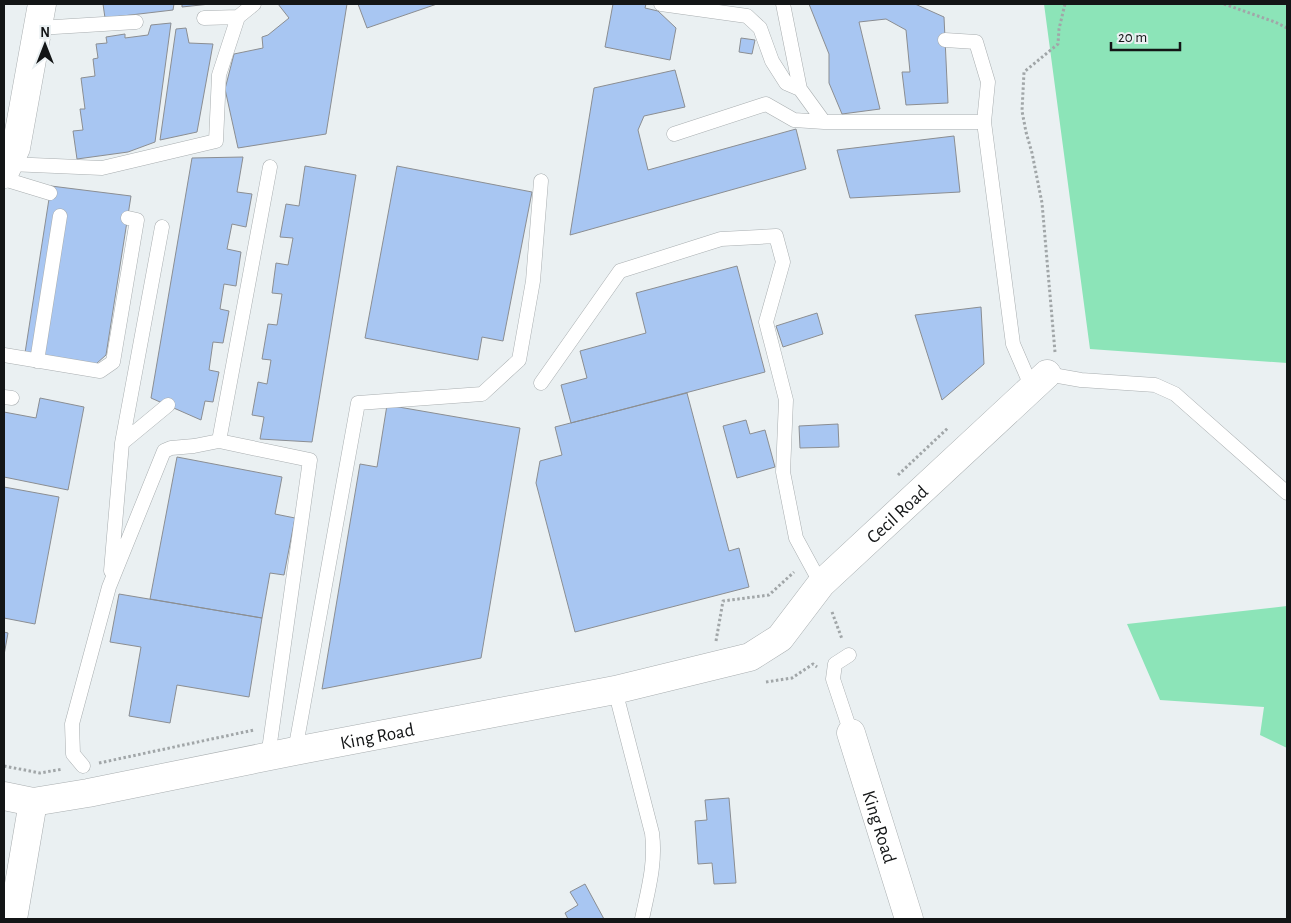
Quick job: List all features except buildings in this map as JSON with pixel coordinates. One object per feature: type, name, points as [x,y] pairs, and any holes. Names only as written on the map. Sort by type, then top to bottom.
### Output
[{"type":"street","points":[[5,173],[16,148],[40,16]]},
{"type":"street","name":"Cecil Road","points":[[750,657],[780,638],[821,584],[1040,381]]},
{"type":"street","name":"King Road","points":[[4,796],[33,802],[88,794],[615,690],[750,657]]},
{"type":"street","name":"King Road","points":[[851,732],[909,919]]},
{"type":"street","points":[[13,919],[33,802]]},
{"type":"lane","points":[[5,173],[102,168],[216,141],[219,75],[238,17],[254,4]]},
{"type":"lane","points":[[661,4],[747,16],[760,28],[772,61],[786,83],[800,89]]},
{"type":"lane","points":[[783,4],[800,89],[824,122]]},
{"type":"lane","points":[[40,16],[136,22]]},
{"type":"lane","points":[[204,18],[238,17]]},
{"type":"lane","points":[[945,40],[976,42],[988,82],[984,122],[1014,344],[1040,381],[1081,380],[1155,385],[1175,394],[1287,493]]},
{"type":"lane","points":[[674,134],[766,104],[794,120],[824,122],[984,122]]},
{"type":"lane","points":[[218,441],[270,167]]},
{"type":"lane","points":[[5,173],[50,194]]},
{"type":"lane","points":[[295,752],[358,403],[482,394],[519,360],[533,281],[541,181]]},
{"type":"lane","points":[[37,361],[60,216]]},
{"type":"lane","points":[[4,355],[100,371],[113,362],[137,220],[128,218]]},
{"type":"lane","points":[[109,587],[122,443],[162,227]]},
{"type":"lane","points":[[541,383],[620,271],[721,239],[776,236],[783,262],[766,322],[786,400],[783,472],[796,538],[821,584]]},
{"type":"lane","points":[[122,443],[168,405]]},
{"type":"lane","points":[[84,766],[73,754],[72,724],[109,587],[164,452],[171,448],[218,441],[310,460],[268,757]]},
{"type":"lane","points":[[849,655],[835,664],[833,679],[851,732]]},
{"type":"lane","points":[[615,690],[652,833],[654,849],[651,877],[642,919]]},
{"type":"path","points":[[1040,381],[1056,351],[1042,203],[1022,111],[1022,88],[1024,72],[1058,44],[1064,4]]},
{"type":"path","points":[[1224,4],[1287,28]]},
{"type":"path","points":[[893,480],[949,427]]},
{"type":"path","points":[[715,643],[723,601],[769,595],[808,559]]},
{"type":"path","points":[[821,584],[849,655]]},
{"type":"path","points":[[766,682],[792,678],[813,664],[833,679]]},
{"type":"path","points":[[4,766],[40,773],[84,766],[273,726]]},
{"type":"green space","points":[[1044,4],[1287,4],[1287,363],[1090,349]]},
{"type":"green space","points":[[1287,606],[1287,748],[1260,735],[1264,707],[1160,700],[1127,624]]}]
